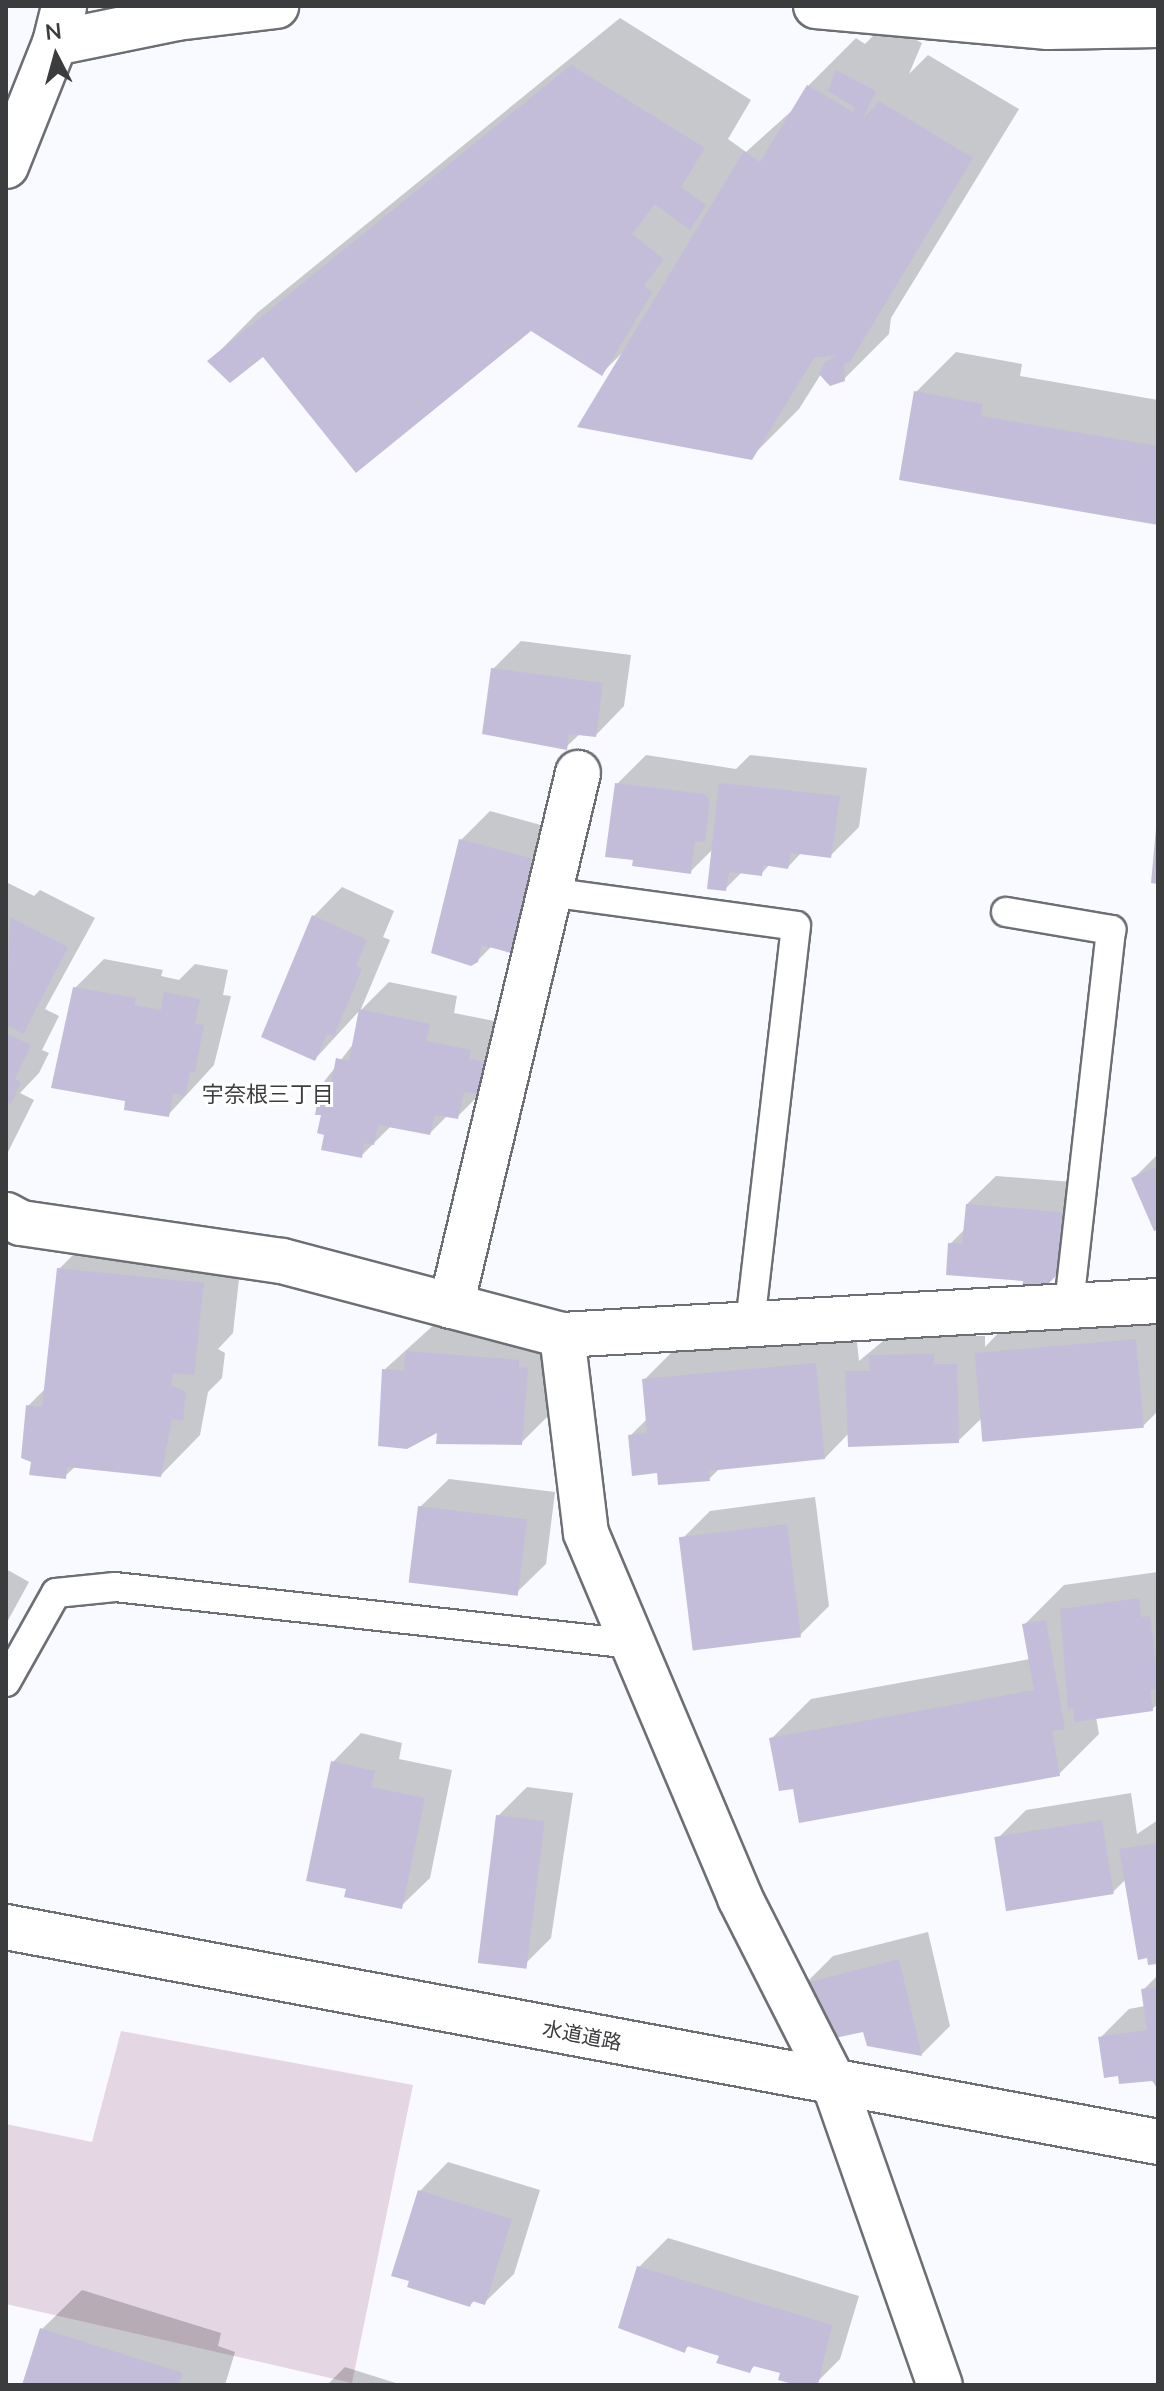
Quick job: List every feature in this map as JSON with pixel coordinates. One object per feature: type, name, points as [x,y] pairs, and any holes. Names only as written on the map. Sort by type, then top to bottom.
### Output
[{"type":"street","points":[[10,145],[60,25],[177,18],[276,6]]},
{"type":"street","points":[[816,6],[1048,27],[1158,25]]},
{"type":"street","points":[[451,1306],[578,773]]},
{"type":"street","points":[[6,1215],[21,1223],[282,1261],[562,1335],[1158,1301]]},
{"type":"street","points":[[562,1335],[586,1533],[740,1898],[834,2083],[940,2385]]},
{"type":"street","name":"水道道路","points":[[6,1927],[1158,2142]]},
{"type":"lane","points":[[549,892],[796,926],[750,1325]]},
{"type":"lane","points":[[1006,912],[1111,930],[1069,1306]]},
{"type":"lane","points":[[6,1682],[56,1593],[115,1587],[633,1644]]},
{"type":"shaded area","points":[[121,2031],[413,2085],[352,2383],[6,2304],[6,2124],[92,2142]]},
{"type":"building","points":[[571,65],[705,148],[681,187],[706,205],[690,230],[655,204],[632,234],[664,259],[644,286],[652,293],[602,376],[531,331],[356,473],[263,357],[230,383],[207,361]]},
{"type":"building","points":[[836,70],[876,91],[863,119],[879,101],[973,158],[850,362],[844,364],[845,381],[830,386],[819,374],[825,362],[838,355],[814,358],[752,460],[577,427],[744,151],[760,162],[807,85],[853,112],[856,108],[828,91]]},
{"type":"building","points":[[914,391],[983,404],[981,416],[1158,446],[1158,525],[899,480]]},
{"type":"building","points":[[491,668],[603,683],[596,737],[569,734],[567,750],[482,734]]},
{"type":"building","points":[[615,783],[704,794],[710,800],[705,842],[695,841],[691,874],[632,866],[633,860],[605,857]]},
{"type":"building","points":[[719,783],[840,796],[831,858],[791,853],[788,869],[763,865],[762,876],[729,872],[726,891],[707,889]]},
{"type":"building","points":[[1158,829],[1158,884],[1151,883]]},
{"type":"building","points":[[459,839],[531,858],[530,867],[537,869],[531,894],[525,892],[511,953],[482,945],[478,962],[471,966],[431,953]]},
{"type":"building","points":[[312,915],[367,940],[356,966],[362,969],[334,1036],[327,1034],[315,1061],[261,1037]]},
{"type":"building","points":[[10,917],[68,947],[23,1034],[6,1025]]},
{"type":"building","points":[[73,987],[136,998],[134,1005],[161,1010],[164,992],[200,999],[195,1024],[204,1025],[195,1073],[190,1072],[185,1096],[173,1093],[169,1117],[124,1110],[125,1101],[51,1088]]},
{"type":"building","points":[[359,1009],[430,1024],[426,1041],[471,1050],[469,1059],[492,1063],[484,1095],[464,1092],[458,1119],[435,1115],[430,1135],[378,1125],[374,1145],[364,1143],[362,1158],[321,1150],[324,1135],[317,1133],[321,1115],[315,1115],[321,1082],[331,1084],[336,1058],[349,1061]]},
{"type":"building","points":[[6,1033],[31,1045],[15,1079],[21,1082],[11,1104],[6,1102]]},
{"type":"building","points":[[1158,1166],[1158,1230],[1154,1231],[1131,1178]]},
{"type":"building","points":[[966,1204],[1069,1213],[1062,1270],[1045,1287],[1022,1289],[1023,1281],[946,1275],[948,1243],[962,1244]]},
{"type":"building","points":[[57,1268],[204,1283],[194,1375],[173,1373],[171,1385],[186,1392],[183,1420],[172,1419],[161,1477],[67,1467],[66,1479],[29,1475],[31,1462],[21,1458],[26,1405],[42,1407]]},
{"type":"building","points":[[1136,1339],[1144,1428],[982,1442],[975,1353]]},
{"type":"building","points":[[406,1351],[519,1360],[519,1367],[528,1368],[522,1445],[436,1444],[437,1433],[407,1449],[378,1446],[382,1369],[404,1371]]},
{"type":"building","points":[[934,1354],[934,1364],[957,1364],[959,1443],[848,1447],[845,1371],[870,1371],[869,1355]]},
{"type":"building","points":[[816,1363],[825,1459],[709,1471],[710,1481],[658,1485],[657,1473],[632,1476],[628,1435],[647,1433],[642,1379]]},
{"type":"building","points":[[418,1506],[527,1519],[518,1596],[409,1582]]},
{"type":"building","points":[[787,1524],[801,1637],[693,1650],[679,1537]]},
{"type":"building","points":[[1139,1598],[1141,1617],[1150,1616],[1158,1677],[1158,1689],[1150,1690],[1153,1711],[1075,1722],[1073,1708],[1068,1709],[1060,1609]]},
{"type":"building","points":[[1046,1620],[1065,1729],[1052,1731],[1060,1776],[799,1823],[793,1789],[779,1791],[769,1738],[1034,1690],[1022,1624]]},
{"type":"building","points":[[331,1761],[375,1771],[371,1787],[425,1798],[402,1909],[344,1897],[346,1889],[306,1881]]},
{"type":"building","points":[[496,1815],[545,1821],[526,1969],[478,1963]]},
{"type":"building","points":[[1102,1820],[1114,1894],[1006,1911],[994,1837]]},
{"type":"building","points":[[1158,1843],[1158,1964],[1148,1965],[1147,1958],[1138,1960],[1119,1849]]},
{"type":"building","points":[[899,1959],[922,2056],[867,2046],[863,2032],[821,2041],[802,1984]]},
{"type":"building","points":[[1158,1987],[1158,2088],[1152,2081],[1119,2084],[1118,2076],[1104,2078],[1098,2037],[1147,2030],[1141,1989]]},
{"type":"building","points":[[418,2190],[512,2219],[485,2305],[472,2301],[470,2307],[407,2287],[409,2281],[391,2276]]},
{"type":"building","points":[[637,2266],[832,2325],[818,2385],[796,2385],[778,2380],[780,2373],[753,2366],[750,2373],[716,2363],[719,2356],[687,2346],[685,2353],[618,2328]]},
{"type":"building","points":[[40,2328],[183,2373],[179,2385],[22,2385]]},
{"type":"district","name":"宇奈根三丁目","points":[[268,1096]]}]
